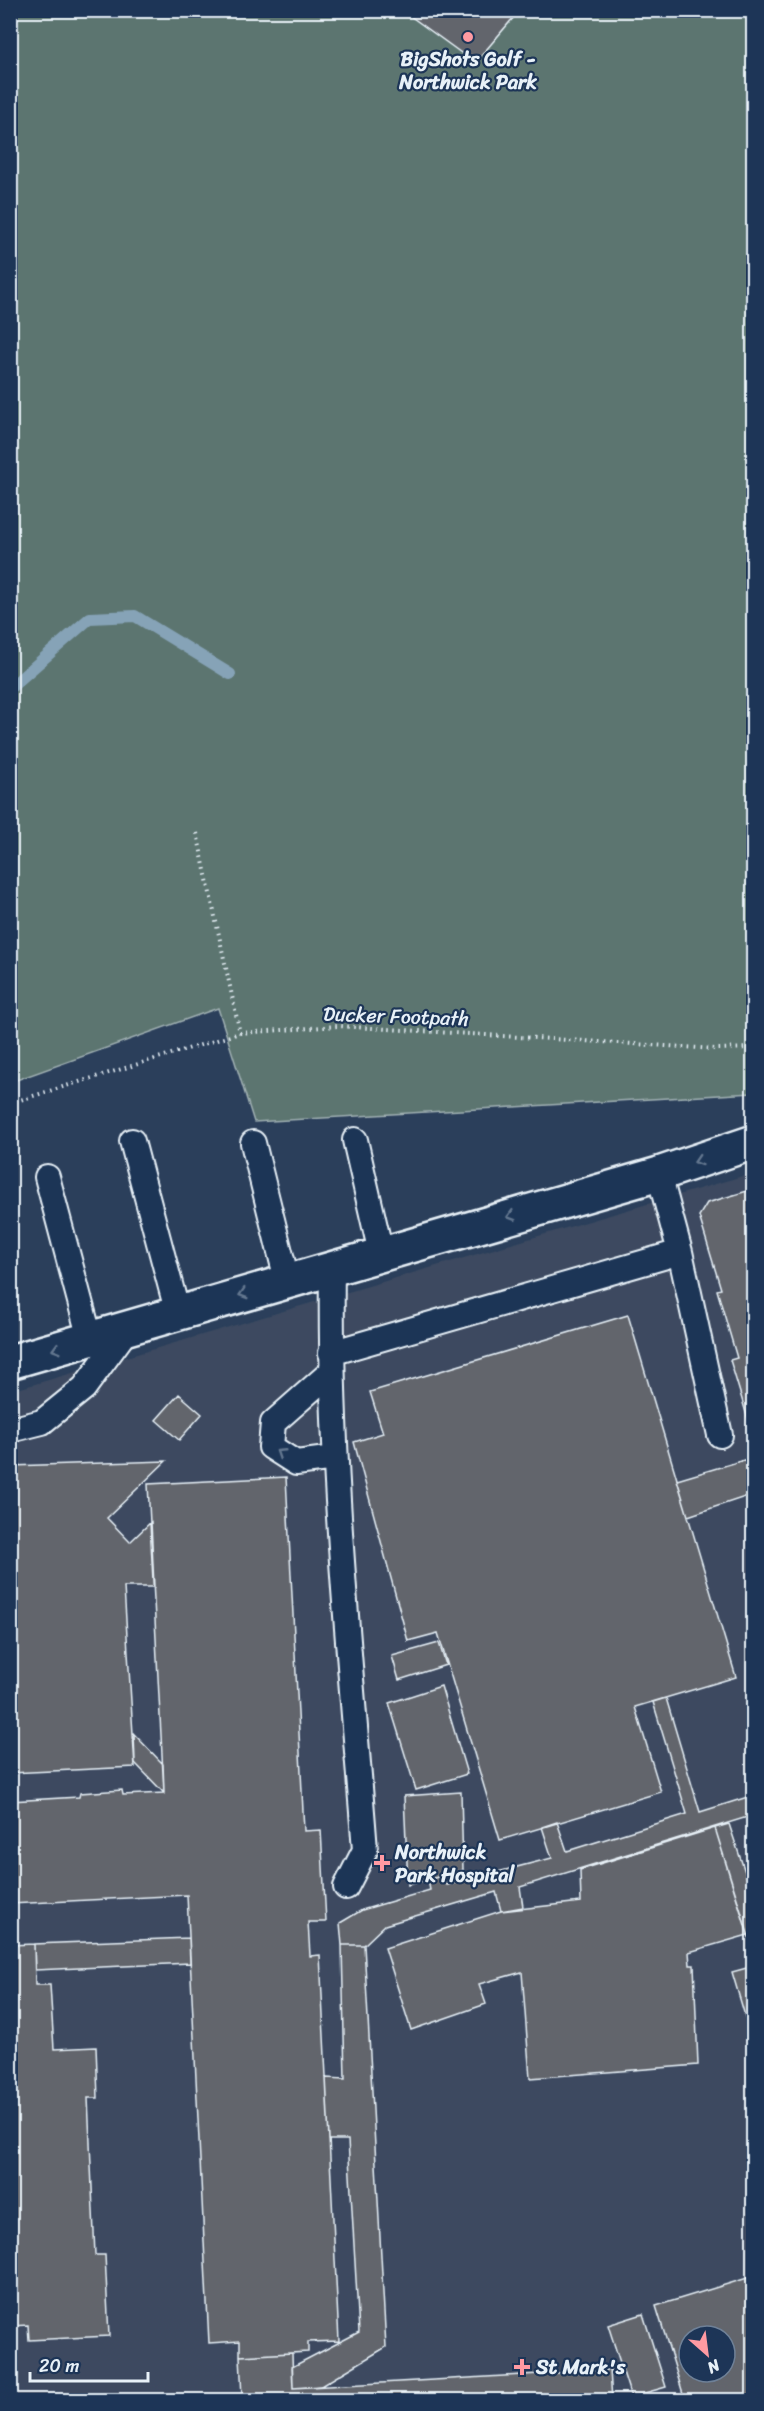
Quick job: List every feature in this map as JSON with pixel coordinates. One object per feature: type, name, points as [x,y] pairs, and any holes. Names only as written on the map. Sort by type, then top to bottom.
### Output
[{"type":"street","points":[[10,1362],[658,1174],[753,1143]]},
{"type":"lane","points":[[355,1140],[381,1253]]},
{"type":"lane","points":[[132,1141],[178,1314]]},
{"type":"lane","points":[[252,1143],[287,1280]]},
{"type":"lane","points":[[658,1174],[680,1252],[720,1435]]},
{"type":"lane","points":[[47,1177],[90,1340]]},
{"type":"lane","points":[[336,1458],[296,1463],[271,1447],[273,1424],[331,1362],[680,1252]]},
{"type":"lane","points":[[333,1267],[331,1362],[336,1458],[365,1850],[346,1887]]},
{"type":"lane","points":[[10,1430],[42,1422],[84,1389],[128,1329]]},
{"type":"path","points":[[197,833],[240,1033]]},
{"type":"path","name":"Ducker Footpath","points":[[10,1103],[240,1033],[338,1026],[704,1048],[753,1048]]},
{"type":"shaded area","name":"Northwick Park Hospital","points":[[753,1173],[753,2400],[11,2400],[11,1391]]},
{"type":"green space","points":[[10,11],[753,11],[753,1093],[254,1122],[218,1008],[11,1082]]},
{"type":"building","name":"BigShots Golf - Northwick Park","points":[[402,10],[520,10],[475,63]]},
{"type":"building","points":[[754,1189],[754,1439],[730,1360],[737,1358],[717,1290],[721,1289],[699,1216],[707,1203]]},
{"type":"building","points":[[628,1315],[736,1677],[635,1707],[661,1792],[500,1840],[438,1633],[408,1641],[354,1442],[383,1433],[370,1392]]},
{"type":"building","points":[[179,1394],[202,1414],[179,1440],[156,1420]]},
{"type":"building","points":[[754,1457],[754,1494],[688,1516],[677,1480]]},
{"type":"building","points":[[166,1461],[107,1518],[130,1542],[151,1522],[154,1587],[124,1587],[135,1767],[10,1773],[10,1466]]},
{"type":"building","points":[[286,1477],[304,1831],[321,1830],[326,1922],[308,1922],[310,1956],[320,1955],[339,2341],[308,2342],[308,2352],[240,2356],[240,2341],[209,2343],[187,1895],[10,1904],[10,1801],[79,1797],[80,1793],[122,1790],[123,1795],[164,1793],[148,1484]]},
{"type":"building","points":[[439,1643],[446,1665],[399,1680],[392,1656]]},
{"type":"building","points":[[441,1686],[467,1774],[416,1790],[389,1703]]},
{"type":"building","points":[[666,1698],[700,1812],[754,1795],[754,1815],[520,1887],[523,1907],[501,1911],[496,1892],[385,1925],[364,1945],[342,1945],[340,1923],[362,1910],[430,1890],[428,1880],[444,1875],[447,1885],[552,1858],[542,1827],[557,1822],[567,1851],[687,1814],[653,1702]]},
{"type":"building","points":[[134,1734],[163,1764],[164,1793],[135,1763]]},
{"type":"building","points":[[461,1792],[463,1870],[408,1885],[404,1796]]},
{"type":"building","points":[[729,1824],[754,1899],[754,1953],[715,1828]]},
{"type":"building","points":[[715,1828],[748,1935],[689,1952],[690,1965],[694,1965],[698,2065],[530,2078],[522,1972],[479,1984],[486,2004],[411,2030],[385,1948],[501,1911],[581,1902],[580,1870]]},
{"type":"building","points":[[189,1938],[190,1963],[35,1970],[34,1944]]},
{"type":"building","points":[[34,1944],[35,1985],[50,1985],[54,2049],[96,2047],[98,2098],[88,2098],[95,2255],[105,2255],[109,2336],[29,2340],[28,2325],[10,2326],[10,1945]]},
{"type":"building","points":[[342,1945],[364,1945],[386,2347],[321,2386],[293,2388],[292,2367],[359,2332],[348,2140],[329,2140],[326,2078],[345,2079]]},
{"type":"building","points":[[754,1966],[754,2043],[753,2043],[732,1972]]},
{"type":"building","points":[[754,2276],[754,2400],[685,2400],[680,2384],[737,2384],[737,2324],[677,2324],[677,2374],[656,2306]]},
{"type":"building","points":[[643,2314],[666,2387],[631,2397],[608,2325]]},
{"type":"building","points":[[292,2353],[293,2388],[610,2370],[612,2400],[235,2400],[242,2397],[240,2356]]},
{"type":"waterway","points":[[10,688],[90,618],[135,616],[230,674]]},
{"type":"place","name":"BigShots Golf - Northwick Park","points":[[468,37]]},
{"type":"place","name":"Northwick Park Hospital","points":[[382,1863]]},
{"type":"place","name":"St Mark's","points":[[522,2367]]}]
